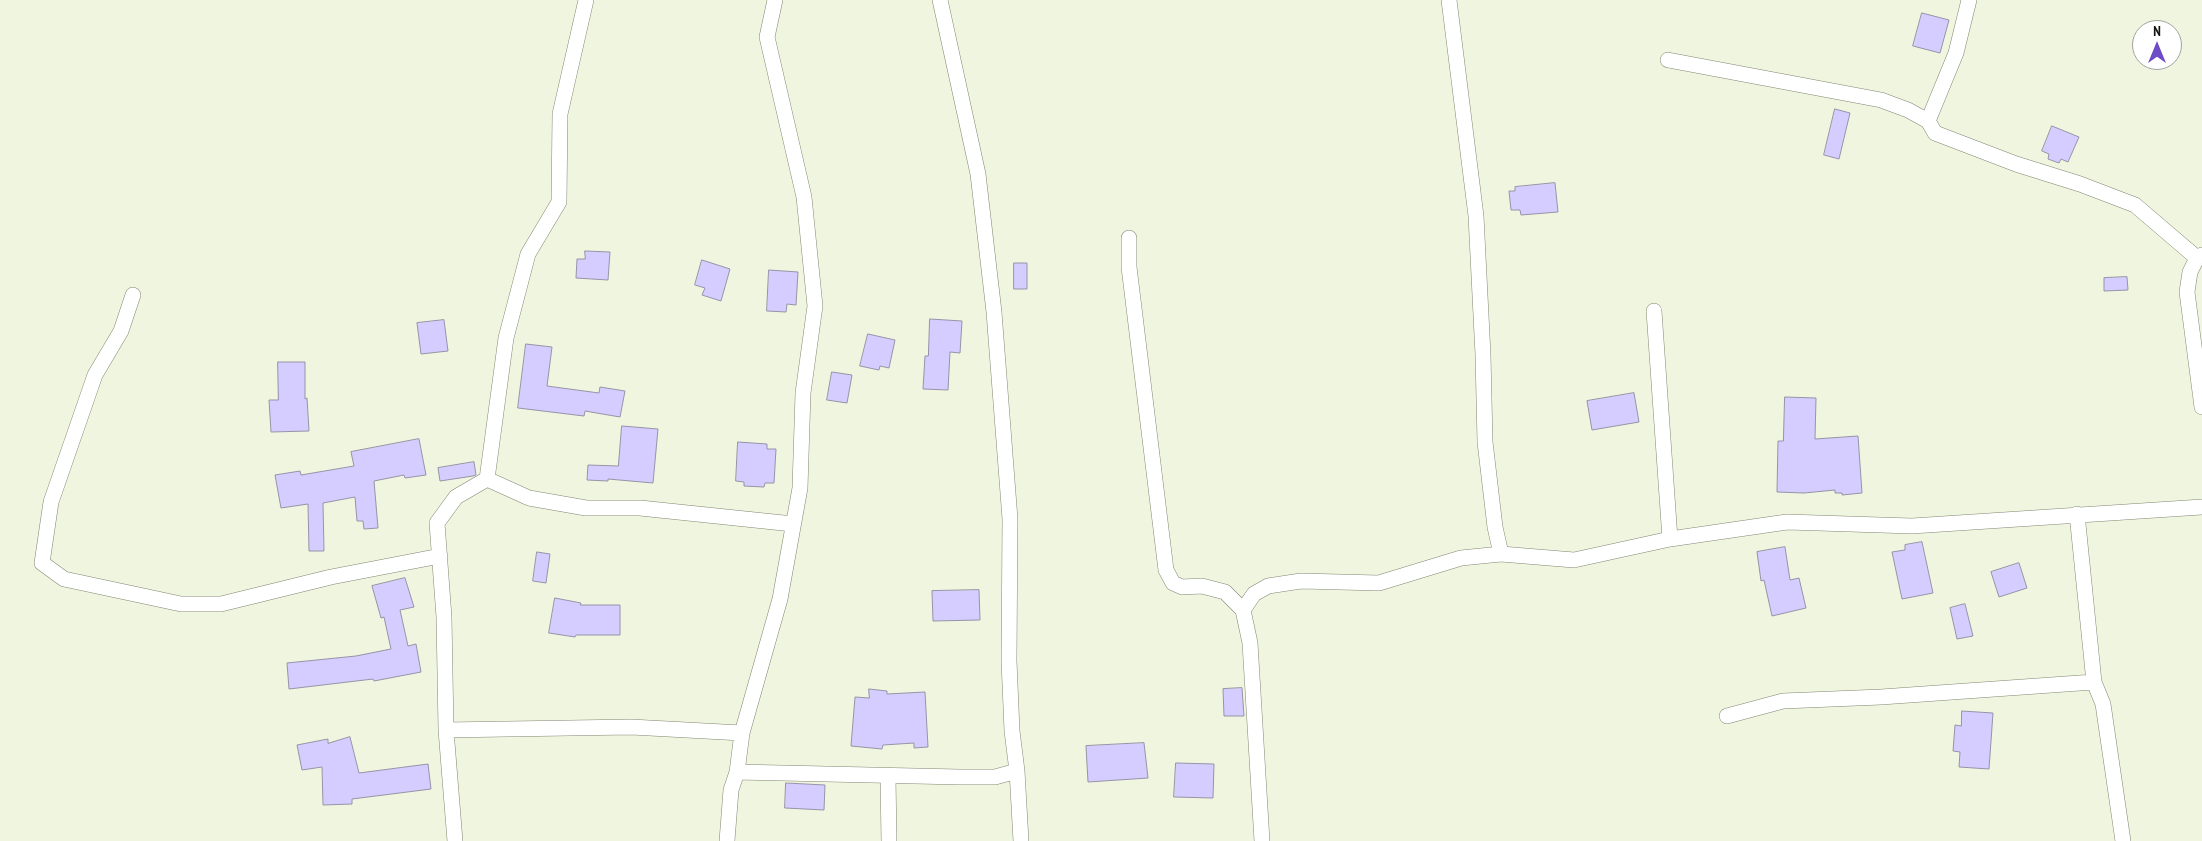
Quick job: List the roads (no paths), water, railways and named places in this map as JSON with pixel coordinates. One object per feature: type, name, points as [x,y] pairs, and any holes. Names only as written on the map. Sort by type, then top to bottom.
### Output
[{"type":"street","points":[[487,479],[509,329],[528,254],[559,202],[560,114],[586,0]]},
{"type":"street","points":[[727,841],[731,790],[742,733],[780,599],[800,488],[803,393],[815,306],[804,197],[767,37],[775,0]]},
{"type":"street","points":[[940,0],[978,174],[994,312],[1010,519],[1009,661],[1020,841]]},
{"type":"street","points":[[1449,0],[1476,216],[1484,355],[1485,442],[1495,528],[1502,554]]},
{"type":"street","points":[[1928,121],[1956,53],[1970,0]]},
{"type":"street","points":[[1668,60],[1881,100],[1908,110],[1928,121],[1935,133],[2016,164],[2080,184],[2135,205],[2200,257],[2190,272],[2187,292],[2202,407]]},
{"type":"street","points":[[1129,238],[1129,267],[1166,570],[1173,583],[1182,587],[1202,586],[1225,592],[1243,610],[1250,643],[1262,841]]},
{"type":"street","points":[[133,295],[121,331],[95,375],[51,502],[42,564],[64,579],[180,604],[222,604],[332,577],[440,556]]},
{"type":"street","points":[[1654,311],[1670,539]]},
{"type":"street","points":[[487,479],[529,498],[586,508],[640,508],[794,524]]},
{"type":"street","points":[[455,841],[446,730],[444,617],[437,523],[456,497],[487,479]]},
{"type":"street","points":[[1243,610],[1254,594],[1268,586],[1301,581],[1379,583],[1461,558],[1502,554],[1574,560],[1670,539],[1787,522],[1853,522],[1912,526],[2202,506]]},
{"type":"street","points":[[2077,514],[2094,682],[2103,704],[2122,841]]},
{"type":"street","points":[[1727,716],[1783,701],[1881,697],[2094,682]]},
{"type":"street","points":[[446,730],[631,727],[742,733]]},
{"type":"street","points":[[736,772],[888,777],[995,777],[1017,771]]},
{"type":"street","points":[[888,777],[889,841]]}]
